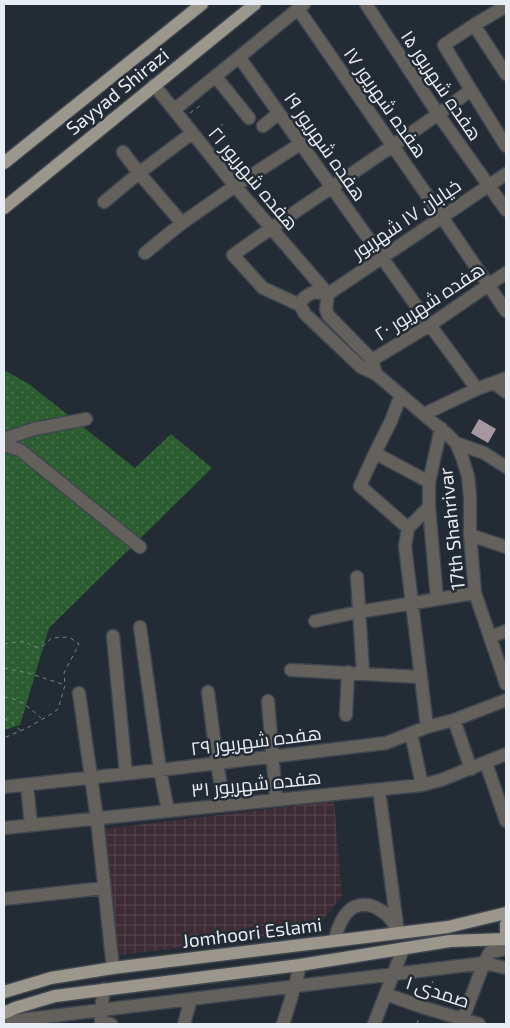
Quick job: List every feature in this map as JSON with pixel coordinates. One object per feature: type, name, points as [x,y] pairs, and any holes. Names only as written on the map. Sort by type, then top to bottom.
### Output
[{"type":"main road","name":"Sayyad Shirazi","points":[[4,164],[202,4]]},
{"type":"main road","name":"Sayyad Shirazi","points":[[4,208],[255,4]]},
{"type":"main road","name":"Jomhoori Eslami","points":[[4,992],[51,978],[113,968],[448,927],[506,913]]},
{"type":"main road","points":[[476,920],[487,926],[489,932],[480,939]]},
{"type":"main road","points":[[506,924],[506,934]]},
{"type":"main road","name":"Jomhoori Eslami","points":[[4,1013],[55,996],[300,964],[450,941],[506,939]]},
{"type":"street","name":"هفده شهریور ۱۵","points":[[366,4],[438,114],[506,210]]},
{"type":"street","points":[[178,115],[216,77],[301,6]]},
{"type":"street","name":"هفده شهریور ۱۷","points":[[301,6],[393,146],[506,311]]},
{"type":"street","points":[[506,6],[444,45],[506,146]]},
{"type":"street","points":[[474,25],[506,74]]},
{"type":"street","name":"هفده شهریور ۱۹","points":[[239,58],[477,389]]},
{"type":"street","points":[[216,77],[249,118]]},
{"type":"street","name":"هفده شهریور ۲۱","points":[[154,85],[235,186],[328,294]]},
{"type":"street","points":[[376,374],[372,360],[328,315],[326,309],[328,294],[314,292],[306,296],[300,305],[263,288],[233,255],[393,146],[470,90]]},
{"type":"street","points":[[263,126],[279,113]]},
{"type":"street","points":[[104,202],[139,173],[196,137]]},
{"type":"street","points":[[145,253],[182,223],[300,144]]},
{"type":"street","points":[[124,152],[139,173],[182,223]]},
{"type":"street","name":"خیابان ۱۷ شهریور","points":[[328,294],[506,174]]},
{"type":"street","name":"هفده شهریور ۲۰","points":[[372,360],[430,325],[506,273]]},
{"type":"street","name":"17th Shahrivar","points":[[300,305],[305,314],[361,367],[376,374],[456,443],[468,476],[470,536],[475,593],[506,684]]},
{"type":"street","points":[[424,414],[477,389],[506,378]]},
{"type":"street","points":[[494,383],[506,392]]},
{"type":"street","points":[[401,395],[391,421],[360,486],[408,528]]},
{"type":"street","points":[[4,438],[34,429],[86,420]]},
{"type":"street","points":[[437,599],[429,507],[429,482],[440,428]]},
{"type":"street","points":[[456,443],[484,453],[506,467]]},
{"type":"street","points":[[4,445],[20,450],[140,547]]},
{"type":"street","points":[[375,453],[429,482]]},
{"type":"street","points":[[427,727],[405,546],[408,528],[429,507]]},
{"type":"street","points":[[470,536],[506,547]]},
{"type":"street","points":[[357,577],[363,673]]},
{"type":"street","points":[[315,621],[475,593]]},
{"type":"street","points":[[140,627],[160,770],[168,811]]},
{"type":"street","points":[[490,637],[506,630]]},
{"type":"street","points":[[113,636],[126,774]]},
{"type":"street","points":[[291,670],[420,677]]},
{"type":"street","points":[[346,715],[348,672]]},
{"type":"street","points":[[208,692],[224,805]]},
{"type":"street","points":[[79,693],[97,819],[113,968]]},
{"type":"street","name":"هفده شهریور ۲۹","points":[[4,787],[386,742],[427,727],[454,720],[506,700]]},
{"type":"street","points":[[268,701],[276,800]]},
{"type":"street","points":[[454,720],[471,769]]},
{"type":"street","points":[[411,733],[422,785]]},
{"type":"street","name":"هفده شهریور ۳۱","points":[[4,828],[422,785],[442,780],[506,754]]},
{"type":"street","points":[[486,762],[506,821]]},
{"type":"street","points":[[27,785],[31,825]]},
{"type":"street","points":[[379,790],[398,933]]},
{"type":"street","points":[[4,899],[104,888]]},
{"type":"street","points":[[335,940],[345,915],[354,907],[366,905],[376,907],[387,914],[393,921],[398,933]]},
{"type":"street","points":[[374,1024],[403,949]]},
{"type":"street","points":[[462,1022],[484,962],[490,952],[506,949]]},
{"type":"street","points":[[4,1021],[484,962],[506,968]]},
{"type":"street","points":[[283,1024],[300,964]]},
{"type":"street","points":[[104,989],[101,1022],[111,1024]]},
{"type":"street","name":"صمدی ۱","points":[[386,994],[462,1022],[479,1024]]},
{"type":"street","points":[[184,1024],[191,999]]},
{"type":"path","points":[[178,115],[201,105]]},
{"type":"path","points":[[196,137],[223,124]]},
{"type":"path","points":[[4,644],[25,641],[30,646],[39,648],[46,645],[51,638],[69,637],[80,644],[64,673],[65,685],[58,709],[29,727],[4,738]]},
{"type":"path","points":[[4,668],[28,672],[65,685]]},
{"type":"path","points":[[4,697],[12,698],[30,708],[42,718]]},
{"type":"path","points":[[4,719],[10,721],[20,731]]},
{"type":"path","points":[[417,1024],[438,968]]},
{"type":"shaded area","points":[[334,801],[342,896],[313,932],[119,955],[104,829]]},
{"type":"green space","points":[[4,370],[29,384],[135,468],[171,434],[212,468],[49,628],[20,725],[4,730]]},
{"type":"building","points":[[479,419],[496,429],[488,443],[471,433]]}]
